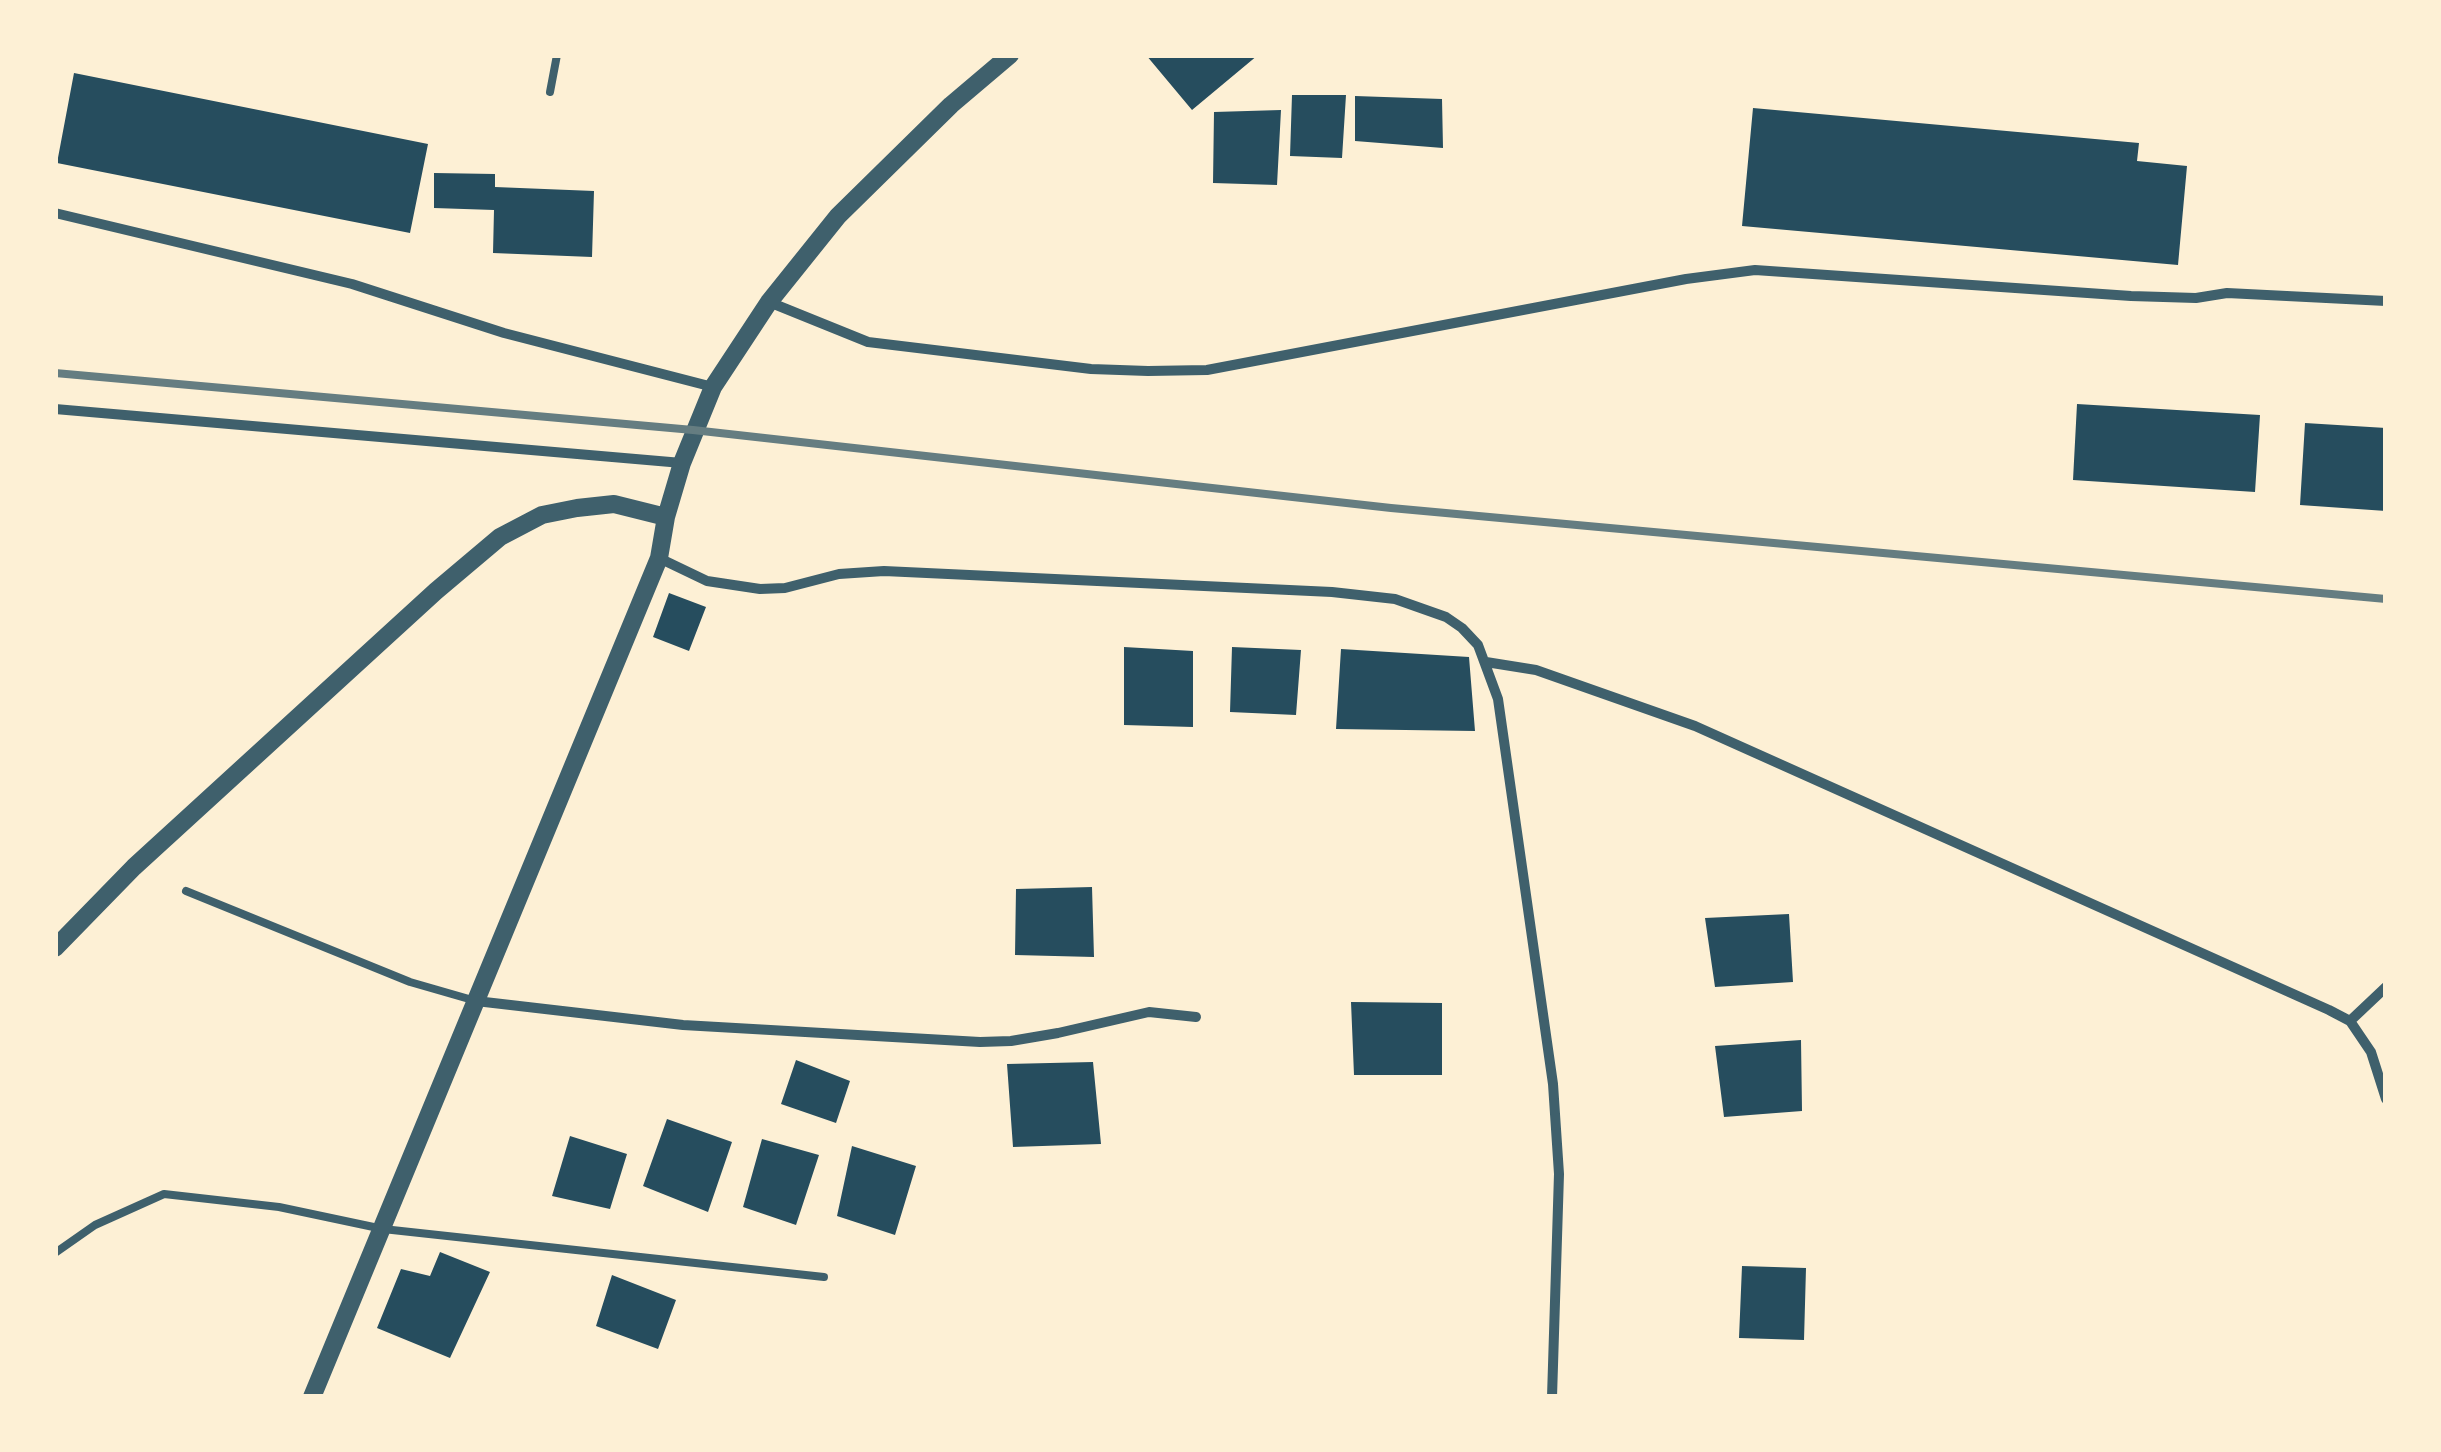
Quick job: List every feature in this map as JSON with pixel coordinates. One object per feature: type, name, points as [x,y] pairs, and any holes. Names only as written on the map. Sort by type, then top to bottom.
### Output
[{"type":"street","points":[[312,1397],[659,558],[666,516],[682,463],[713,388],[769,302],[838,216],[951,105],[1010,55]]},
{"type":"street","points":[[55,213],[352,284],[504,333],[713,388]]},
{"type":"street","points":[[769,302],[868,342],[1090,369],[1148,371],[1207,370],[1686,278],[1755,270],[2131,296],[2196,298],[2228,293],[2386,301]]},
{"type":"street","points":[[55,409],[682,463]]},
{"type":"street","points":[[55,948],[134,867],[436,590],[500,537],[542,515],[577,508],[614,504],[666,516]]},
{"type":"street","points":[[659,558],[708,580],[760,588],[784,588],[839,574],[884,571],[1332,592],[1396,600],[1446,617],[1478,644],[1498,699],[1556,1113],[1560,1174],[1552,1397]]},
{"type":"street","points":[[1486,662],[1536,670],[1695,726],[2350,1021],[2371,1052],[2386,1099]]},
{"type":"street","points":[[2350,1021],[2386,987]]},
{"type":"street","points":[[476,1001],[683,1024],[980,1042],[1058,1033],[1150,1012],[1196,1017]]},
{"type":"lane","points":[[550,92],[557,55]]},
{"type":"lane","points":[[186,891],[410,982],[476,1001]]},
{"type":"lane","points":[[55,1253],[95,1224],[164,1194],[279,1206],[384,1228],[824,1277]]},
{"type":"building","points":[[1146,55],[1258,55],[1192,110]]},
{"type":"building","points":[[74,73],[428,144],[410,233],[57,163]]},
{"type":"building","points":[[1292,95],[1346,95],[1342,158],[1290,156]]},
{"type":"building","points":[[1355,96],[1442,99],[1443,148],[1355,141]]},
{"type":"building","points":[[1753,108],[2139,143],[2137,161],[2187,166],[2178,265],[1742,226]]},
{"type":"building","points":[[1281,110],[1277,185],[1213,183],[1214,112]]},
{"type":"building","points":[[434,173],[495,174],[495,187],[594,191],[592,257],[493,253],[494,210],[434,208]]},
{"type":"building","points":[[2077,404],[2260,415],[2255,492],[2073,480]]},
{"type":"building","points":[[2305,423],[2386,428],[2386,511],[2300,505]]},
{"type":"building","points":[[669,593],[706,607],[689,651],[653,637]]},
{"type":"building","points":[[1124,647],[1193,651],[1193,727],[1124,725]]},
{"type":"building","points":[[1232,647],[1301,650],[1296,715],[1230,712]]},
{"type":"building","points":[[1341,649],[1469,657],[1475,731],[1336,729]]},
{"type":"building","points":[[1092,887],[1094,957],[1015,955],[1016,889]]},
{"type":"building","points":[[1789,914],[1793,982],[1715,987],[1705,918]]},
{"type":"building","points":[[1351,1002],[1442,1003],[1442,1075],[1354,1075]]},
{"type":"building","points":[[1801,1040],[1802,1111],[1724,1117],[1715,1046]]},
{"type":"building","points":[[796,1060],[850,1081],[836,1123],[781,1104]]},
{"type":"building","points":[[1093,1062],[1101,1144],[1013,1147],[1007,1064]]},
{"type":"building","points":[[667,1119],[732,1142],[708,1212],[643,1186]]},
{"type":"building","points":[[570,1136],[627,1154],[610,1209],[552,1196]]},
{"type":"building","points":[[762,1139],[819,1155],[796,1225],[743,1207]]},
{"type":"building","points":[[852,1146],[916,1166],[895,1235],[837,1216]]},
{"type":"building","points":[[440,1252],[490,1272],[450,1358],[377,1328],[401,1269],[430,1276]]},
{"type":"building","points":[[1742,1266],[1806,1268],[1804,1340],[1739,1338]]},
{"type":"building","points":[[612,1275],[676,1300],[658,1349],[596,1326]]},
{"type":"railway","points":[[55,373],[693,430],[1391,508],[2386,599]]}]
